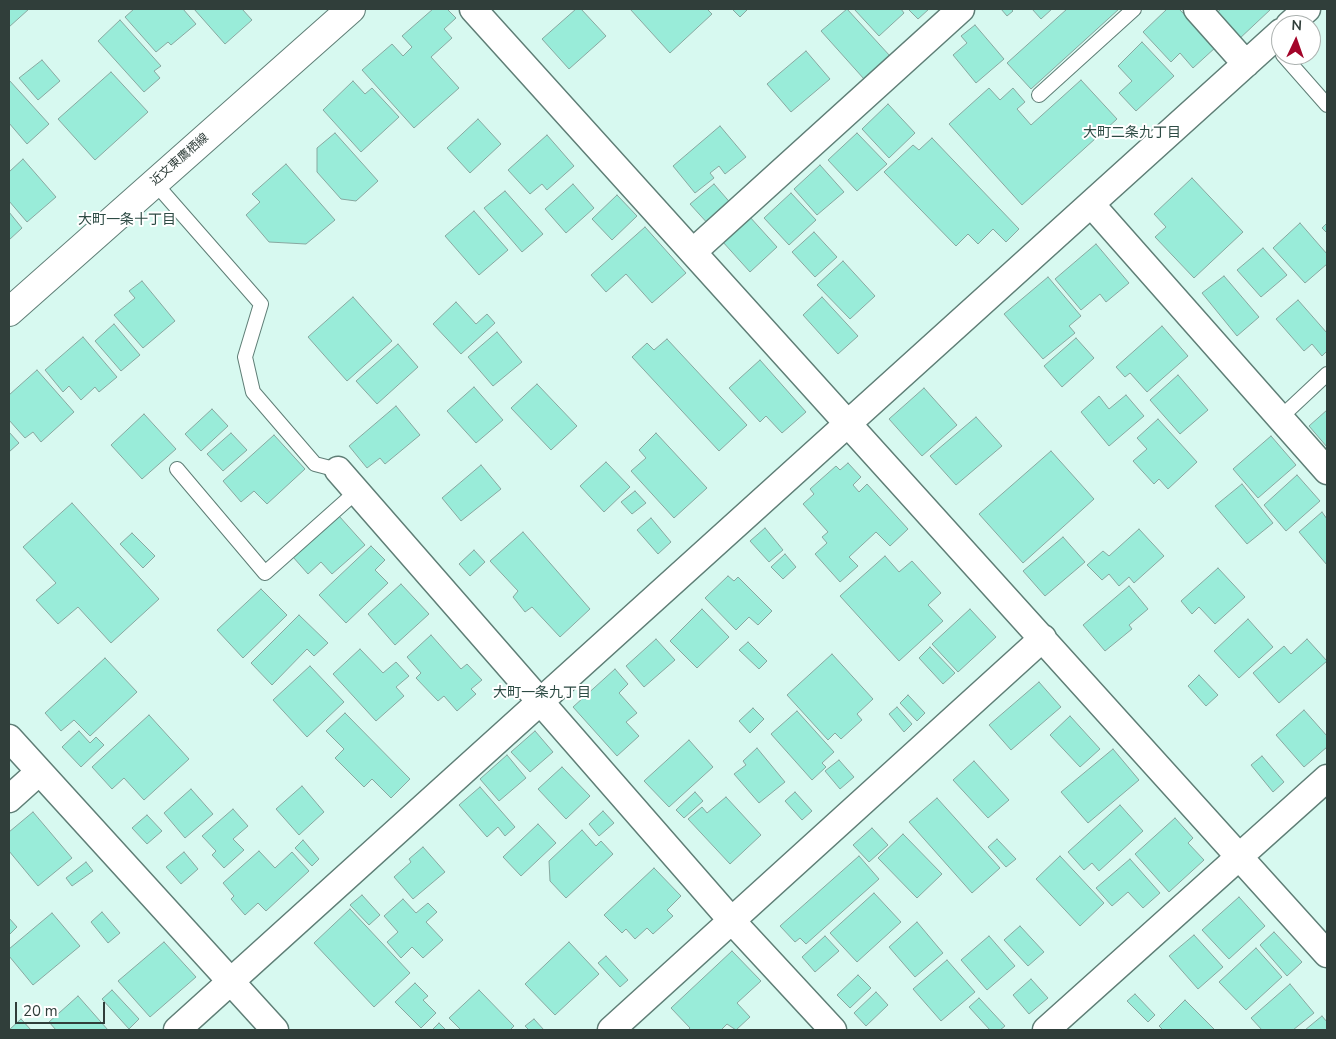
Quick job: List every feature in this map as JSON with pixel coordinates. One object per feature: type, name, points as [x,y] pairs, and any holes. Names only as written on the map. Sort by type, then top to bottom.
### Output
[{"type":"street","name":"近文東鷹栖線","points":[[9,312],[351,9]]},
{"type":"street","points":[[473,9],[694,251],[1327,954]]},
{"type":"street","points":[[694,251],[961,9]]},
{"type":"street","points":[[1197,9],[1246,64]]},
{"type":"street","points":[[177,1030],[1246,64],[1271,48]]},
{"type":"street","points":[[1091,204],[1327,471]]},
{"type":"street","points":[[338,470],[732,921],[833,1030]]},
{"type":"street","points":[[611,1030],[1043,638]]},
{"type":"street","points":[[9,738],[275,1030]]},
{"type":"street","points":[[9,799],[39,772]]},
{"type":"street","points":[[1046,1030],[1327,778]]},
{"type":"lane","points":[[1039,95],[1134,9]]},
{"type":"lane","points":[[1298,65],[1327,105]]},
{"type":"lane","points":[[154,182],[261,304],[245,357],[253,392],[314,464],[338,470]]},
{"type":"lane","points":[[1280,418],[1327,374]]},
{"type":"lane","points":[[177,469],[266,573],[356,492]]},
{"type":"building","points":[[9,9],[29,9],[9,27]]},
{"type":"building","points":[[134,9],[183,9],[196,24],[171,45],[168,42],[156,52],[125,17]]},
{"type":"building","points":[[194,9],[242,9],[252,20],[225,44]]},
{"type":"building","points":[[433,9],[447,9],[456,18],[444,29],[452,38],[431,57],[459,88],[414,128],[362,70],[392,44],[403,56],[412,47],[402,36]]},
{"type":"building","points":[[576,9],[581,9],[606,36],[569,69],[542,39]]},
{"type":"building","points":[[630,9],[707,9],[712,14],[670,53]]},
{"type":"building","points":[[732,9],[748,9],[740,17]]},
{"type":"building","points":[[847,9],[890,56],[864,79],[821,31]]},
{"type":"building","points":[[854,9],[901,9],[904,13],[879,36]]},
{"type":"building","points":[[908,9],[929,9],[918,19]]},
{"type":"building","points":[[1001,9],[1011,9],[1013,11],[1007,16]]},
{"type":"building","points":[[1032,9],[1052,9],[1041,19]]},
{"type":"building","points":[[1067,9],[1119,9],[1031,89],[1007,63]]},
{"type":"building","points":[[1167,9],[1179,9],[1216,47],[1193,68],[1180,53],[1171,62],[1143,32]]},
{"type":"building","points":[[1221,9],[1271,9],[1238,40],[1215,14]]},
{"type":"building","points":[[120,20],[161,66],[154,71],[160,78],[144,92],[98,41]]},
{"type":"building","points":[[975,25],[1004,59],[976,83],[953,55],[967,43],[961,36]]},
{"type":"building","points":[[1142,42],[1174,76],[1136,111],[1119,93],[1132,81],[1118,66]]},
{"type":"building","points":[[806,51],[830,79],[791,112],[767,84]]},
{"type":"building","points":[[42,60],[60,81],[38,100],[19,78]]},
{"type":"building","points":[[111,72],[148,112],[95,160],[58,119]]},
{"type":"building","points":[[9,80],[49,124],[27,144],[9,123]]},
{"type":"building","points":[[1081,80],[1117,119],[1022,205],[949,124],[989,88],[1000,100],[1013,88],[1025,102],[1017,109],[1031,125]]},
{"type":"building","points":[[353,81],[365,94],[372,88],[399,117],[361,152],[323,110]]},
{"type":"building","points":[[888,104],[915,133],[889,158],[862,129]]},
{"type":"building","points":[[478,119],[501,144],[470,173],[447,148]]},
{"type":"building","points":[[720,126],[746,157],[725,174],[719,166],[710,173],[714,178],[695,193],[673,166]]},
{"type":"building","points":[[335,133],[378,181],[356,201],[341,199],[317,172],[317,148]]},
{"type":"building","points":[[857,133],[887,164],[857,191],[828,160]]},
{"type":"building","points":[[547,135],[574,166],[547,190],[542,184],[530,194],[508,170]]},
{"type":"building","points":[[932,138],[1019,229],[1006,242],[993,229],[978,244],[968,234],[956,246],[884,172],[913,145],[919,150]]},
{"type":"building","points":[[23,159],[56,197],[27,222],[9,201],[9,172]]},
{"type":"building","points":[[286,164],[335,220],[306,244],[269,242],[246,215],[260,202],[252,194]]},
{"type":"building","points":[[820,165],[844,192],[817,215],[794,189]]},
{"type":"building","points":[[1192,178],[1243,232],[1194,278],[1155,237],[1166,227],[1154,214]]},
{"type":"building","points":[[573,184],[594,208],[566,233],[545,209]]},
{"type":"building","points":[[714,184],[733,206],[710,226],[690,204]]},
{"type":"building","points":[[505,191],[543,234],[522,252],[484,208]]},
{"type":"building","points":[[791,193],[816,220],[789,245],[764,218]]},
{"type":"building","points":[[617,195],[637,216],[612,240],[592,219]]},
{"type":"building","points":[[474,211],[508,250],[479,275],[445,236]]},
{"type":"building","points":[[9,212],[22,228],[9,240]]},
{"type":"building","points":[[749,216],[777,247],[750,272],[722,241]]},
{"type":"building","points":[[1300,223],[1327,254],[1327,264],[1305,283],[1273,248]]},
{"type":"building","points":[[1327,223],[1327,233],[1322,228]]},
{"type":"building","points":[[645,227],[686,273],[652,303],[626,274],[606,292],[591,275]]},
{"type":"building","points":[[814,232],[837,257],[815,277],[792,252]]},
{"type":"building","points":[[1096,244],[1129,283],[1106,302],[1100,294],[1081,310],[1055,279]]},
{"type":"building","points":[[1263,248],[1287,275],[1261,297],[1237,270]]},
{"type":"building","points":[[843,261],[875,296],[850,319],[817,285]]},
{"type":"building","points":[[1224,276],[1259,317],[1237,336],[1202,293]]},
{"type":"building","points":[[1048,277],[1081,316],[1069,326],[1075,333],[1043,359],[1004,314]]},
{"type":"building","points":[[142,281],[175,321],[143,348],[114,315],[135,298],[129,291]]},
{"type":"building","points":[[353,297],[392,341],[347,381],[308,337]]},
{"type":"building","points":[[822,297],[858,336],[838,354],[803,315]]},
{"type":"building","points":[[1298,300],[1327,333],[1327,351],[1322,356],[1312,344],[1304,351],[1276,319]]},
{"type":"building","points":[[456,302],[476,324],[487,314],[495,323],[461,354],[433,324]]},
{"type":"building","points":[[114,324],[140,355],[121,371],[95,341]]},
{"type":"building","points":[[1162,326],[1188,356],[1147,392],[1130,373],[1125,377],[1116,367]]},
{"type":"building","points":[[497,332],[522,362],[493,386],[468,357]]},
{"type":"building","points":[[83,337],[117,377],[99,392],[95,387],[81,400],[69,386],[63,392],[45,370]]},
{"type":"building","points":[[1076,338],[1094,358],[1062,387],[1044,366]]},
{"type":"building","points":[[667,339],[747,425],[719,451],[632,357],[647,343],[654,350]]},
{"type":"building","points":[[398,344],[418,367],[377,404],[356,381]]},
{"type":"building","points":[[760,360],[806,412],[782,433],[766,416],[760,422],[729,388]]},
{"type":"building","points":[[37,370],[74,412],[41,442],[33,432],[25,438],[9,420],[9,395]]},
{"type":"building","points":[[1178,375],[1208,410],[1180,434],[1150,400]]},
{"type":"building","points":[[537,384],[577,426],[551,450],[511,408]]},
{"type":"building","points":[[474,387],[503,420],[476,443],[447,411]]},
{"type":"building","points":[[924,388],[957,425],[922,456],[889,419]]},
{"type":"building","points":[[1126,395],[1144,416],[1109,446],[1081,412],[1099,396],[1109,409]]},
{"type":"building","points":[[396,406],[420,435],[385,464],[380,458],[367,468],[349,446]]},
{"type":"building","points":[[212,409],[228,426],[201,451],[185,434]]},
{"type":"building","points":[[1327,410],[1327,447],[1309,426]]},
{"type":"building","points":[[144,414],[176,449],[142,479],[111,445]]},
{"type":"building","points":[[976,417],[1002,446],[956,485],[930,456]]},
{"type":"building","points":[[1158,419],[1197,462],[1168,489],[1159,479],[1154,484],[1133,461],[1147,449],[1137,438]]},
{"type":"building","points":[[9,432],[19,443],[9,452]]},
{"type":"building","points":[[231,433],[247,450],[223,471],[207,454]]},
{"type":"building","points":[[656,433],[707,488],[674,518],[631,471],[646,458],[639,450]]},
{"type":"building","points":[[274,435],[305,469],[267,504],[254,491],[241,502],[223,481]]},
{"type":"building","points":[[1271,436],[1296,465],[1258,498],[1233,469]]},
{"type":"building","points":[[1051,451],[1094,499],[1023,563],[979,514]]},
{"type":"building","points":[[606,462],[630,487],[604,512],[580,486]]},
{"type":"building","points":[[848,463],[861,477],[853,485],[859,492],[867,484],[908,529],[890,546],[876,532],[849,557],[858,566],[840,582],[815,554],[827,543],[822,537],[828,532],[803,504],[814,494],[810,489],[836,466],[840,470]]},
{"type":"building","points":[[481,465],[501,489],[461,521],[442,498]]},
{"type":"building","points":[[1297,475],[1320,501],[1286,531],[1264,505]]},
{"type":"building","points":[[1242,484],[1273,523],[1247,544],[1215,506]]},
{"type":"building","points":[[635,491],[646,503],[632,514],[621,502]]},
{"type":"building","points":[[72,503],[159,599],[111,643],[78,607],[58,624],[36,600],[56,583],[23,547]]},
{"type":"building","points":[[1322,512],[1327,519],[1327,565],[1299,532]]},
{"type":"building","points":[[339,516],[365,545],[332,574],[321,562],[308,574],[293,557]]},
{"type":"building","points":[[651,518],[671,542],[658,554],[637,530]]},
{"type":"building","points":[[765,528],[783,550],[769,562],[750,541]]},
{"type":"building","points":[[1139,529],[1164,556],[1134,583],[1129,577],[1119,586],[1109,574],[1102,580],[1087,565],[1103,551],[1109,556]]},
{"type":"building","points":[[523,532],[590,609],[560,637],[532,607],[525,612],[513,597],[518,591],[490,561]]},
{"type":"building","points":[[132,533],[155,556],[143,568],[120,544]]},
{"type":"building","points":[[1063,537],[1085,562],[1045,596],[1023,571]]},
{"type":"building","points":[[371,546],[385,560],[375,570],[388,583],[346,623],[319,595]]},
{"type":"building","points":[[474,550],[485,562],[470,576],[459,564]]},
{"type":"building","points":[[785,554],[796,567],[783,579],[771,567]]},
{"type":"building","points":[[885,556],[899,572],[912,561],[941,593],[928,605],[943,621],[899,661],[840,596]]},
{"type":"building","points":[[1218,568],[1245,597],[1215,624],[1199,607],[1192,614],[1181,601]]},
{"type":"building","points":[[728,576],[734,581],[738,577],[772,611],[758,625],[749,617],[736,630],[705,598]]},
{"type":"building","points":[[401,584],[429,614],[395,645],[368,614]]},
{"type":"building","points":[[1129,586],[1148,609],[1129,625],[1132,629],[1105,651],[1083,625]]},
{"type":"building","points":[[261,589],[287,615],[243,658],[217,630]]},
{"type":"building","points":[[702,609],[729,637],[697,668],[670,641]]},
{"type":"building","points":[[970,609],[996,637],[958,672],[932,644]]},
{"type":"building","points":[[299,615],[328,643],[314,656],[307,649],[272,685],[251,663]]},
{"type":"building","points":[[1248,619],[1273,647],[1239,678],[1214,651]]},
{"type":"building","points":[[431,635],[461,669],[467,664],[482,680],[471,689],[476,694],[457,711],[444,696],[438,701],[416,678],[421,673],[407,657]]},
{"type":"building","points":[[656,639],[675,660],[644,687],[626,666]]},
{"type":"building","points":[[1307,639],[1327,661],[1279,703],[1253,673],[1284,646],[1291,654]]},
{"type":"building","points":[[748,642],[767,661],[759,669],[739,650]]},
{"type":"building","points":[[930,647],[955,673],[943,684],[919,658]]},
{"type":"building","points":[[360,649],[383,673],[396,662],[409,676],[396,687],[404,696],[376,721],[333,674]]},
{"type":"building","points":[[832,654],[873,699],[857,714],[862,720],[841,739],[835,733],[828,740],[787,695]]},
{"type":"building","points":[[105,658],[137,692],[90,736],[74,720],[61,731],[45,713]]},
{"type":"building","points":[[310,666],[344,702],[307,737],[273,700]]},
{"type":"building","points":[[615,669],[628,684],[619,693],[637,713],[626,722],[639,736],[617,756],[573,707]]},
{"type":"building","points":[[1199,675],[1218,695],[1206,706],[1188,686]]},
{"type":"building","points":[[1039,682],[1061,707],[1011,750],[989,725]]},
{"type":"building","points":[[908,695],[925,713],[917,721],[900,703]]},
{"type":"building","points":[[897,707],[912,724],[904,732],[889,714]]},
{"type":"building","points":[[753,708],[764,719],[750,733],[739,721]]},
{"type":"building","points":[[1304,710],[1327,736],[1327,747],[1304,767],[1276,735]]},
{"type":"building","points":[[797,711],[834,752],[822,763],[826,767],[812,780],[771,734]]},
{"type":"building","points":[[345,713],[410,779],[391,798],[372,779],[364,787],[335,758],[344,749],[326,731]]},
{"type":"building","points":[[149,715],[189,759],[144,800],[124,778],[112,789],[92,767]]},
{"type":"building","points":[[1070,716],[1100,749],[1080,767],[1050,735]]},
{"type":"building","points":[[79,731],[90,743],[96,737],[104,745],[81,767],[62,747]]},
{"type":"building","points":[[535,731],[553,752],[530,772],[511,752]]},
{"type":"building","points":[[689,740],[713,767],[669,807],[644,781]]},
{"type":"building","points":[[757,748],[785,782],[759,803],[734,774],[746,765],[743,761]]},
{"type":"building","points":[[1113,749],[1139,780],[1088,823],[1061,792]]},
{"type":"building","points":[[507,755],[526,778],[499,801],[480,779]]},
{"type":"building","points":[[1262,756],[1284,782],[1273,792],[1251,765]]},
{"type":"building","points":[[839,760],[854,777],[840,789],[825,771]]},
{"type":"building","points":[[974,761],[1009,800],[988,818],[953,780]]},
{"type":"building","points":[[562,767],[590,796],[566,819],[538,789]]},
{"type":"building","points":[[302,786],[324,812],[299,835],[276,809]]},
{"type":"building","points":[[480,787],[515,827],[505,836],[498,827],[487,837],[459,805]]},
{"type":"building","points":[[191,789],[213,814],[185,838],[164,813]]},
{"type":"building","points":[[695,792],[703,801],[684,818],[676,810]]},
{"type":"building","points":[[795,792],[812,811],[802,820],[785,801]]},
{"type":"building","points":[[726,797],[761,835],[730,864],[688,819],[702,807],[707,813]]},
{"type":"building","points":[[937,798],[1000,868],[972,893],[909,822]]},
{"type":"building","points":[[1120,805],[1143,831],[1099,871],[1092,863],[1084,870],[1068,852]]},
{"type":"building","points":[[233,809],[248,826],[233,839],[244,850],[224,868],[212,855],[216,851],[202,836]]},
{"type":"building","points":[[603,811],[614,823],[599,836],[589,824]]},
{"type":"building","points":[[33,812],[72,858],[38,886],[9,851],[9,832]]},
{"type":"building","points":[[147,815],[162,831],[147,844],[132,828]]},
{"type":"building","points":[[1175,818],[1193,838],[1188,843],[1204,860],[1169,892],[1135,854]]},
{"type":"building","points":[[538,824],[556,843],[521,876],[503,857]]},
{"type":"building","points":[[872,828],[888,845],[869,862],[853,845]]},
{"type":"building","points":[[582,830],[596,846],[601,841],[613,854],[566,898],[550,881],[549,861]]},
{"type":"building","points":[[903,834],[942,874],[917,898],[878,858]]},
{"type":"building","points":[[997,839],[1016,859],[1006,867],[988,847]]},
{"type":"building","points":[[303,840],[319,859],[312,866],[295,848]]},
{"type":"building","points":[[423,847],[445,872],[413,899],[394,877],[411,862],[409,859]]},
{"type":"building","points":[[259,851],[275,868],[292,852],[309,871],[266,911],[258,903],[245,915],[231,899],[234,896],[223,883]]},
{"type":"building","points":[[184,852],[198,869],[181,884],[166,867]]},
{"type":"building","points":[[859,856],[879,879],[806,944],[800,938],[795,942],[780,926]]},
{"type":"building","points":[[1060,856],[1104,903],[1080,926],[1036,879]]},
{"type":"building","points":[[1130,859],[1160,893],[1143,908],[1128,892],[1112,906],[1096,888]]},
{"type":"building","points":[[86,862],[93,871],[72,886],[66,878]]},
{"type":"building","points":[[654,868],[681,896],[667,910],[673,916],[653,934],[647,928],[635,939],[626,929],[622,933],[604,915]]},
{"type":"building","points":[[874,893],[901,922],[857,962],[830,933]]},
{"type":"building","points":[[362,895],[380,915],[369,925],[350,905]]},
{"type":"building","points":[[1239,897],[1265,926],[1229,959],[1202,930]]},
{"type":"building","points":[[403,899],[416,913],[428,903],[437,912],[426,922],[443,940],[423,958],[412,947],[401,958],[387,942],[398,932],[384,916]]},
{"type":"building","points":[[350,909],[410,973],[374,1007],[314,943]]},
{"type":"building","points":[[102,912],[120,933],[108,943],[91,922]]},
{"type":"building","points":[[52,913],[80,946],[33,985],[9,956],[9,949]]},
{"type":"building","points":[[9,918],[17,927],[9,935]]},
{"type":"building","points":[[917,922],[943,953],[915,977],[889,947]]},
{"type":"building","points":[[1020,926],[1044,952],[1028,966],[1004,940]]},
{"type":"building","points":[[1274,932],[1302,962],[1287,976],[1260,945]]},
{"type":"building","points":[[1194,935],[1223,967],[1198,989],[1169,956]]},
{"type":"building","points":[[825,936],[839,951],[815,972],[802,957]]},
{"type":"building","points":[[989,936],[1015,966],[987,990],[961,960]]},
{"type":"building","points":[[164,942],[196,977],[150,1017],[118,981]]},
{"type":"building","points":[[569,942],[599,974],[555,1015],[525,984]]},
{"type":"building","points":[[1256,948],[1282,977],[1246,1010],[1219,982]]},
{"type":"building","points":[[732,951],[761,981],[737,1003],[750,1017],[736,1030],[727,1024],[721,1030],[688,1030],[690,1028],[671,1008]]},
{"type":"building","points":[[606,956],[628,980],[620,987],[598,963]]},
{"type":"building","points":[[947,960],[975,992],[941,1021],[913,989]]},
{"type":"building","points":[[858,975],[871,988],[850,1008],[837,995]]},
{"type":"building","points":[[1031,979],[1048,998],[1029,1014],[1013,995]]},
{"type":"building","points":[[415,983],[428,996],[423,1000],[436,1013],[421,1028],[395,1002]]},
{"type":"building","points":[[1290,984],[1314,1013],[1293,1030],[1262,1030],[1251,1018]]},
{"type":"building","points":[[112,990],[139,1019],[129,1029],[102,999]]},
{"type":"building","points":[[479,990],[514,1026],[510,1030],[461,1030],[449,1018]]},
{"type":"building","points":[[876,992],[888,1005],[866,1026],[854,1013]]},
{"type":"building","points":[[1135,994],[1155,1015],[1148,1022],[1127,1001]]},
{"type":"building","points":[[78,996],[108,1030],[56,1030],[49,1022]]},
{"type":"building","points":[[979,998],[1005,1026],[1000,1030],[990,1030],[969,1007]]},
{"type":"building","points":[[1185,1000],[1215,1030],[1163,1030],[1159,1026]]},
{"type":"building","points":[[1322,1016],[1327,1022],[1327,1030],[1305,1030]]},
{"type":"building","points":[[21,1019],[31,1030],[9,1030]]},
{"type":"building","points":[[534,1019],[544,1030],[529,1030],[525,1026]]},
{"type":"building","points":[[439,1023],[446,1030],[432,1030]]},
{"type":"district","name":"大町二条九丁目","points":[[1132,134]]},
{"type":"district","name":"大町一条十丁目","points":[[127,221]]},
{"type":"district","name":"大町一条九丁目","points":[[542,694]]}]
